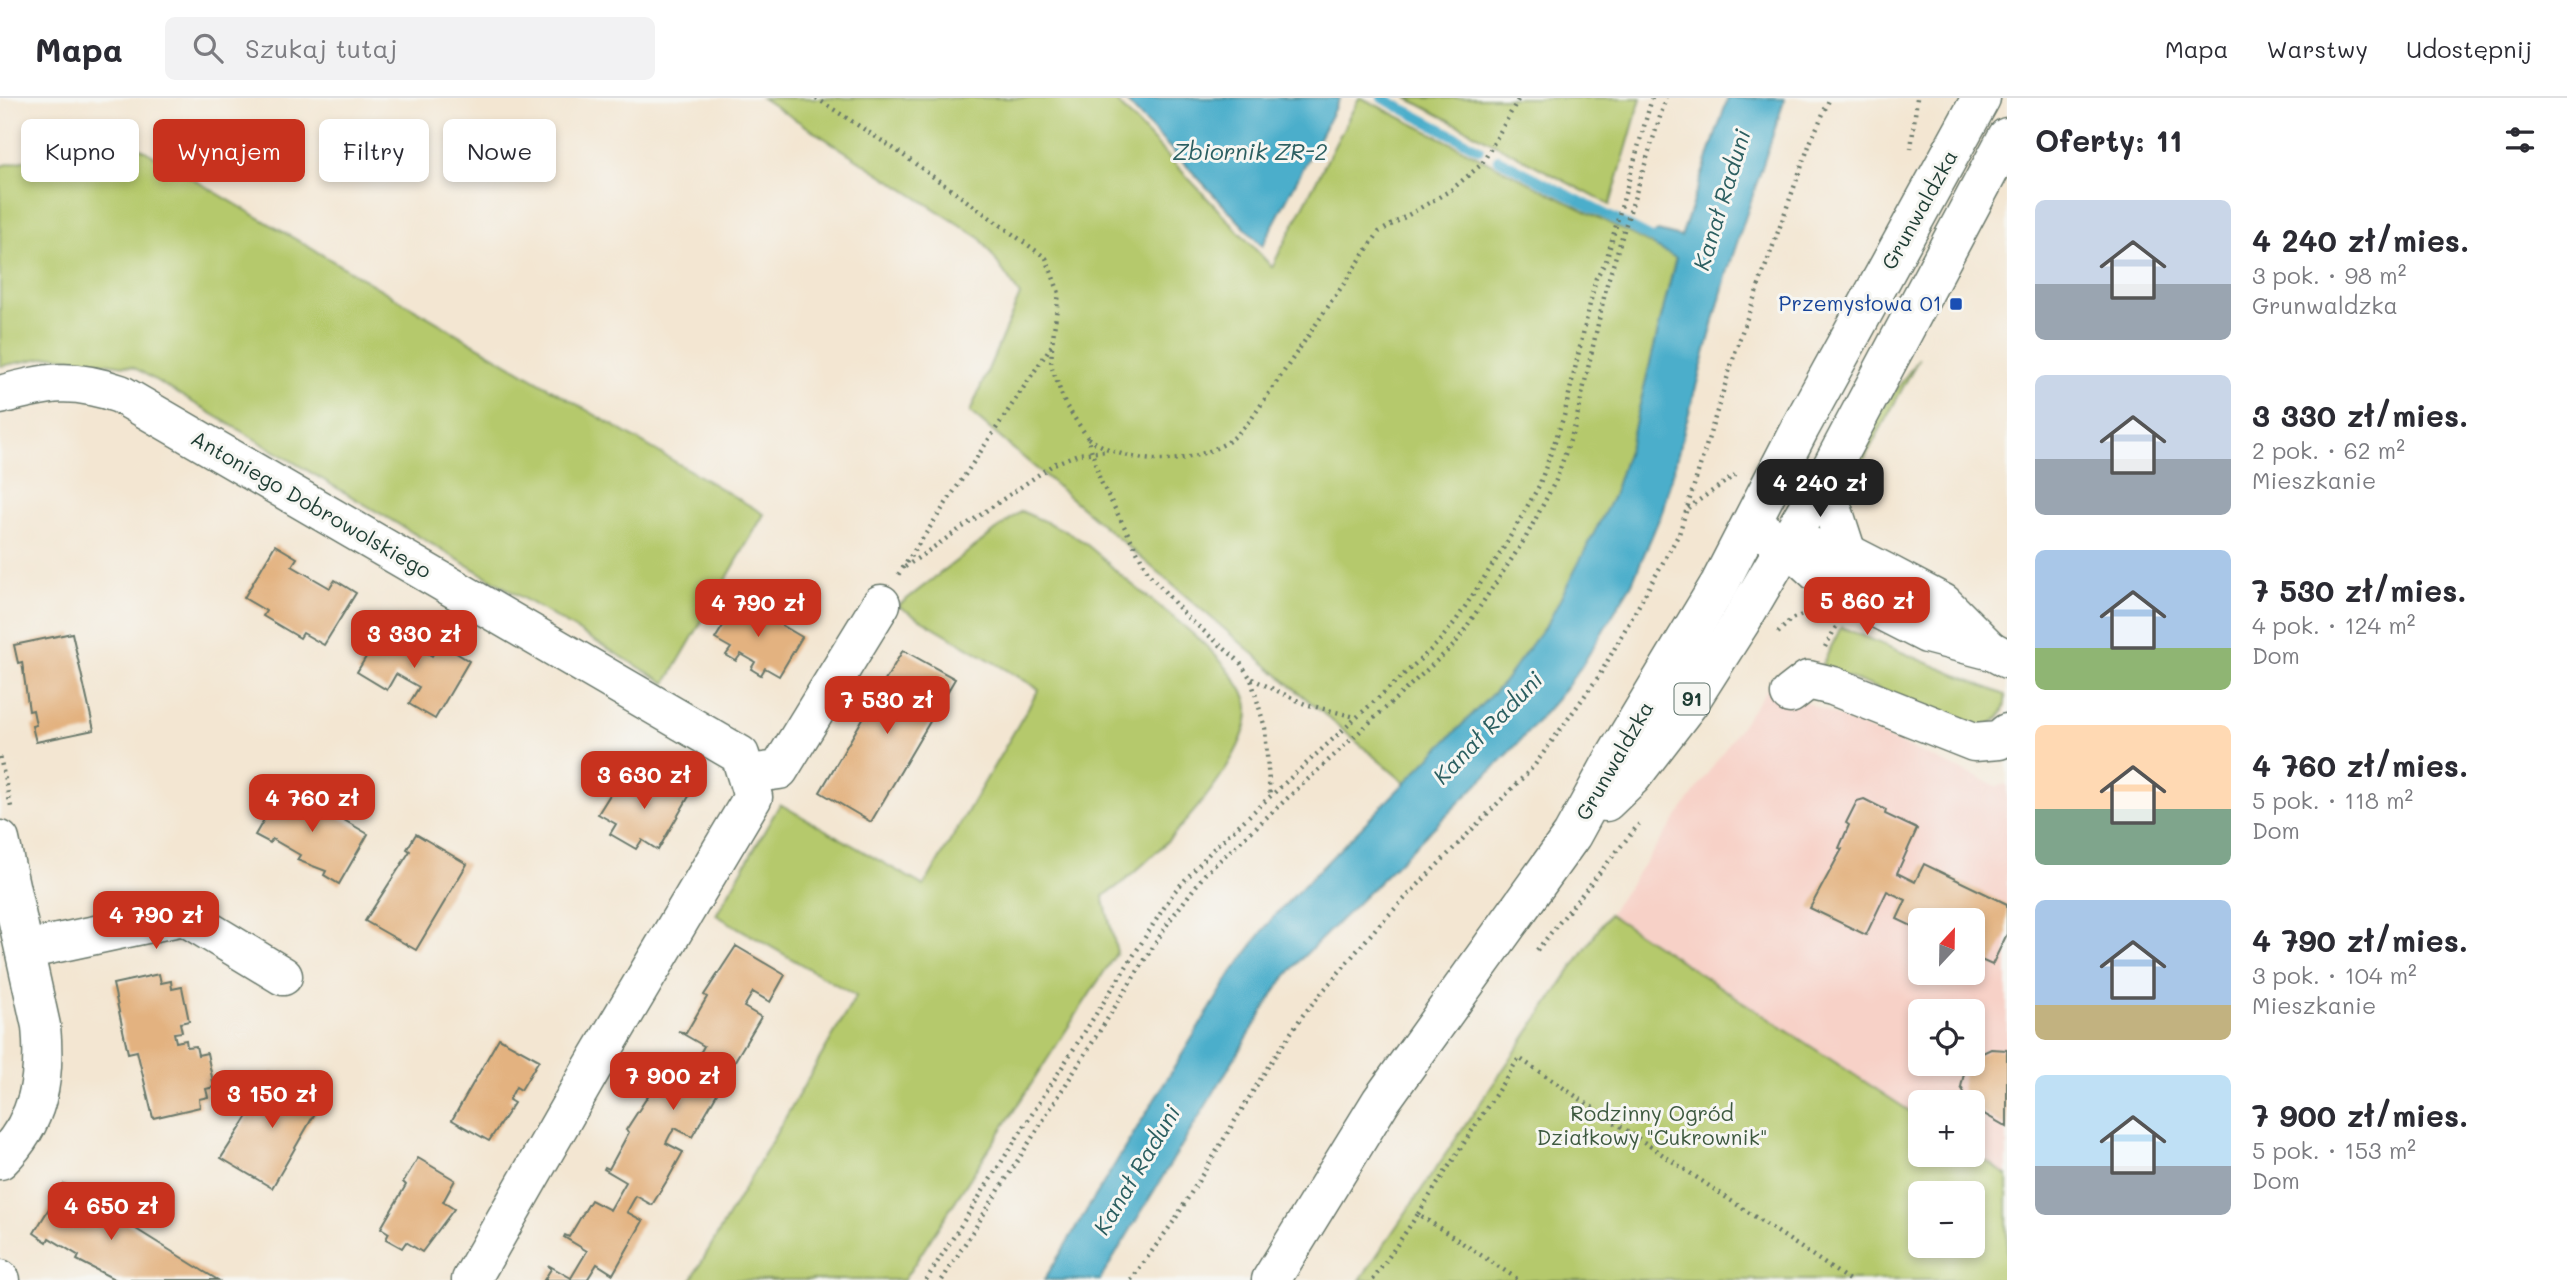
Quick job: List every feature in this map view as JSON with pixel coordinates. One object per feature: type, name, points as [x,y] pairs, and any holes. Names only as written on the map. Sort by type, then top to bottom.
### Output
[{"type":"main road","name":"Grunwaldzka","points":[[1271,1280],[1381,1101],[1572,835],[1612,762],[1720,583],[1981,98]]},
{"type":"main road","name":"Grunwaldzka","points":[[1572,835],[1632,777],[1689,703],[1740,623],[1827,476],[2007,137]]},
{"type":"main road","name":"Antoniego Dobrowolskiego","points":[[0,395],[65,381],[90,383],[120,394],[740,755],[748,774]]},
{"type":"main road","points":[[1827,476],[1847,553]]},
{"type":"main road","points":[[1749,525],[1785,544],[1831,585],[1848,594],[1927,634],[1999,655]]},
{"type":"main road","points":[[1785,544],[1847,553],[1942,603],[1999,655]]},
{"type":"main road","points":[[471,1280],[592,1068],[753,797],[748,774],[779,770],[881,604]]},
{"type":"main road","points":[[1790,694],[1808,680],[1833,686],[1973,742],[1999,740],[2007,733]]},
{"type":"main road","points":[[0,840],[41,1026],[42,1084],[27,1130],[0,1160]]},
{"type":"main road","points":[[25,950],[184,916],[283,976]]},
{"type":"path","points":[[816,98],[896,150],[1046,258],[1059,293],[1051,365],[1065,404],[1088,438],[1100,480],[1149,574],[1186,616],[1239,661],[1251,679],[1265,728],[1270,797]]},
{"type":"path","points":[[1088,438],[1109,451],[1135,460],[1188,459],[1228,443],[1250,421],[1379,232],[1451,190],[1482,164],[1519,98]]},
{"type":"path","points":[[926,1280],[1169,898],[1206,856],[1447,633],[1503,549],[1539,486],[1564,416],[1596,278],[1606,261],[1652,98]]},
{"type":"path","points":[[942,1280],[1170,920],[1205,874],[1455,644],[1525,539],[1556,480],[1575,426],[1619,242],[1665,98]]},
{"type":"path","points":[[1131,1280],[1174,1222],[1269,1065],[1303,1015],[1377,927],[1534,766],[1599,676],[1679,534],[1738,343],[1810,143],[1830,98]]},
{"type":"path","points":[[881,604],[901,569],[1052,345]]},
{"type":"path","points":[[901,569],[1054,464],[1092,452],[1109,451]]},
{"type":"path","points":[[1776,635],[1791,619],[1818,612]]},
{"type":"path","points":[[1251,679],[1305,704],[1356,717]]},
{"type":"path","points":[[1535,952],[1644,817]]},
{"type":"path","points":[[1373,1280],[1518,1058],[1849,1280]]},
{"type":"path","points":[[1418,1213],[1519,1280]]},
{"type":"shaded area","points":[[1769,686],[1997,786],[2007,784],[2007,1175],[1985,1161],[1985,1090],[1908,1090],[1908,1110],[1609,914]]},
{"type":"green space","points":[[762,98],[1113,98],[1272,267],[1359,98],[1362,98],[1676,257],[1631,441],[1613,496],[1549,621],[1503,683],[1405,783],[970,412],[1020,295],[980,238]]},
{"type":"green space","points":[[1407,98],[1641,98],[1610,205]]},
{"type":"green space","points":[[139,147],[153,156],[153,182],[198,182],[764,514],[666,683],[133,367],[53,356],[0,366],[0,166],[21,161],[21,182],[139,182]]},
{"type":"green space","points":[[1919,358],[1857,472],[1845,467],[1861,438]]},
{"type":"green space","points":[[1021,511],[1061,529],[1087,545],[1190,632],[1222,663],[1245,696],[1247,718],[1239,745],[1221,775],[1172,836],[1122,883],[1103,896],[1117,952],[904,1280],[691,1280],[856,996],[716,915],[780,804],[924,886],[1039,689],[898,606]]},
{"type":"green space","points":[[1841,627],[2005,695],[2003,712],[1982,728],[1821,667]]},
{"type":"green space","name":"Rodzinny Ogród Działkowy \"Cukrownik\"","points":[[1609,914],[1908,1110],[1908,1167],[1985,1167],[1985,1161],[2007,1175],[2007,1280],[1360,1280]]},
{"type":"water","name":"Zbiornik ZR-2","points":[[1123,98],[1340,98],[1262,246]]},
{"type":"water","name":"Kanał Raduni","points":[[1728,98],[1785,98],[1727,273],[1662,512],[1632,583],[1581,667],[1556,700],[1510,752],[1299,961],[1279,985],[1100,1280],[1044,1280],[1232,973],[1274,916],[1503,683],[1549,621],[1613,496],[1631,441],[1676,258],[1654,246],[1649,237],[1658,231],[1681,237]]},
{"type":"building","points":[[275,545],[297,558],[292,566],[330,588],[335,580],[356,593],[324,645],[303,633],[300,638],[263,616],[266,611],[244,598]]},
{"type":"building","points":[[739,600],[802,637],[779,676],[765,668],[761,675],[751,669],[755,662],[741,654],[736,661],[726,655],[731,648],[715,639]]},
{"type":"building","points":[[384,627],[432,656],[440,643],[469,661],[435,719],[409,704],[419,687],[396,674],[387,690],[357,672]]},
{"type":"building","points":[[72,633],[94,730],[36,742],[32,726],[36,725],[33,710],[29,711],[22,662],[18,663],[14,645]]},
{"type":"building","points":[[903,650],[955,679],[871,822],[820,792]]},
{"type":"building","points":[[663,775],[692,791],[658,850],[642,840],[636,849],[610,834],[616,824],[598,814],[621,777],[652,795]]},
{"type":"building","points":[[284,785],[368,834],[339,884],[324,875],[326,871],[297,860],[300,855],[272,839],[270,843],[255,835]]},
{"type":"building","points":[[1864,799],[1886,810],[1885,814],[1917,829],[1897,873],[1915,882],[1924,864],[2007,904],[2007,934],[1992,965],[1985,962],[1985,908],[1908,908],[1908,924],[1897,919],[1906,900],[1887,891],[1866,935],[1810,908],[1842,849],[1839,848],[1849,825],[1846,823],[1857,801]]},
{"type":"building","points":[[416,834],[467,864],[416,950],[365,921],[410,851],[407,849]]},
{"type":"building","points":[[736,946],[785,975],[770,1002],[753,992],[744,1007],[761,1017],[730,1069],[714,1060],[709,1067],[705,1076],[722,1085],[692,1137],[675,1128],[670,1135],[666,1143],[683,1152],[652,1205],[636,1196],[627,1212],[643,1221],[613,1274],[597,1264],[587,1280],[544,1280],[551,1269],[548,1265],[571,1278],[587,1251],[564,1237],[569,1237],[591,1200],[610,1210],[626,1182],[604,1169],[609,1169],[629,1132],[626,1130],[668,1065],[664,1063],[666,1061],[689,1073],[704,1046],[678,1031],[686,1033],[707,997],[704,995]]},
{"type":"building","points":[[159,974],[161,983],[171,981],[172,989],[182,987],[189,1021],[180,1023],[182,1032],[174,1033],[176,1042],[186,1040],[187,1047],[196,1046],[198,1055],[207,1053],[214,1087],[206,1089],[208,1097],[199,1099],[200,1107],[153,1118],[137,1051],[128,1053],[113,984]]},
{"type":"building","points":[[499,1038],[539,1060],[521,1090],[516,1087],[509,1100],[514,1103],[489,1141],[452,1120]]},
{"type":"building","points":[[1991,1049],[2007,1050],[2007,1127],[1985,1114],[1985,1090],[1963,1090],[1961,1087],[1963,1076],[1985,1076],[1985,1052]]},
{"type":"building","points":[[272,1072],[322,1101],[272,1188],[221,1158],[266,1088],[263,1086]]},
{"type":"building","points":[[418,1158],[455,1180],[443,1202],[454,1209],[422,1252],[406,1242],[402,1248],[386,1239],[389,1233],[381,1228]]},
{"type":"building","points":[[64,1184],[218,1280],[116,1280],[77,1260],[79,1256],[49,1238],[47,1242],[34,1233]]},
{"type":"waterway","points":[[1382,98],[1479,149]]},
{"type":"waterway","points":[[1498,159],[1659,242]]},
{"type":"place","name":"Przemysłowa 01","points":[[1956,304]]}]
